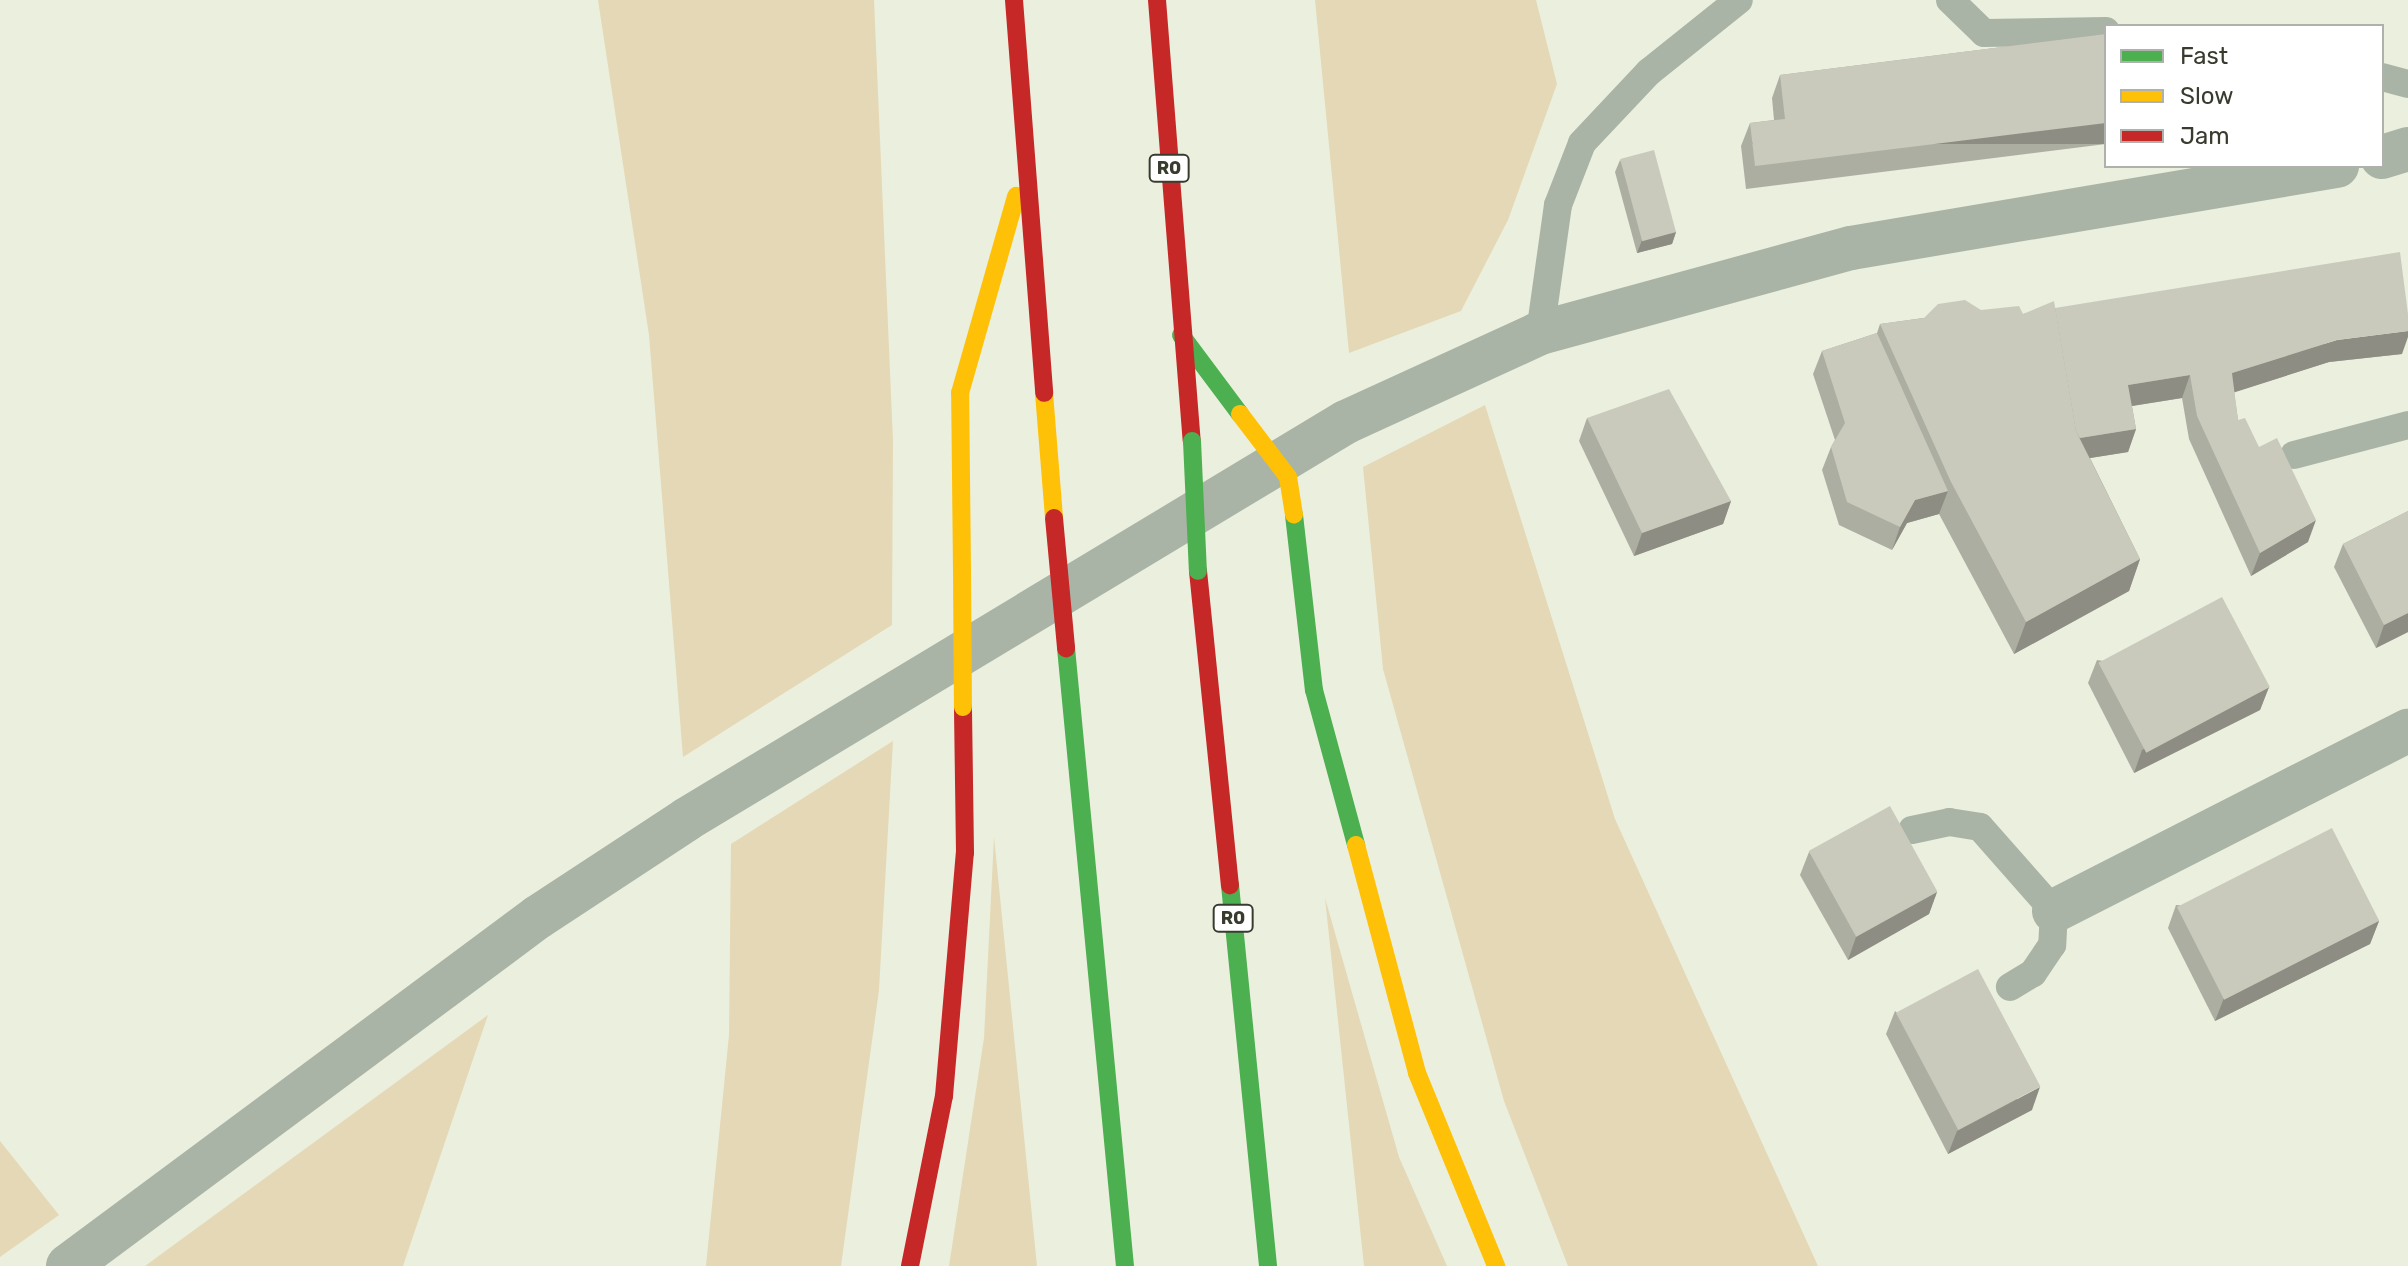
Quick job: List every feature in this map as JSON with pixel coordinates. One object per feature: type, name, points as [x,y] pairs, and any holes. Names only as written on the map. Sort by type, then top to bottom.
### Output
[{"type":"highway","points":[[1014,0],[1023,171],[1125,1266]]},
{"type":"highway","name":"R0","points":[[1157,0],[1181,335],[1192,441],[1198,571],[1268,1266]]},
{"type":"highway","points":[[910,1266],[944,1096],[965,853],[960,393],[1023,171]]},
{"type":"highway","points":[[1181,335],[1288,477],[1314,690],[1417,1073],[1496,1266]]},
{"type":"street","points":[[2384,156],[2408,149]]},
{"type":"street","points":[[68,1266],[538,917],[687,819],[1346,422],[1540,333],[1851,248],[2325,168]]},
{"type":"street","points":[[2054,911],[2408,731]]},
{"type":"lane","points":[[1540,333],[1558,205],[1582,143],[1649,72],[1739,0]]},
{"type":"lane","points":[[1950,0],[1984,33],[2104,31]]},
{"type":"lane","points":[[2384,78],[2408,84]]},
{"type":"lane","points":[[2294,455],[2408,425]]},
{"type":"lane","points":[[1912,830],[1949,822],[1980,827],[2054,911],[2052,945],[2033,973],[2010,987]]},
{"type":"shaded area","points":[[598,0],[874,0],[893,441],[892,625],[683,757],[649,335]]},
{"type":"shaded area","points":[[1315,0],[1536,0],[1557,84],[1508,220],[1461,311],[1349,353]]},
{"type":"shaded area","points":[[1485,405],[1615,819],[1818,1266],[1568,1266],[1504,1101],[1383,669],[1363,467]]},
{"type":"shaded area","points":[[893,741],[879,990],[841,1266],[706,1266],[729,1035],[731,844]]},
{"type":"shaded area","points":[[994,837],[1037,1266],[949,1266],[984,1038]]},
{"type":"shaded area","points":[[1325,898],[1399,1157],[1447,1266],[1364,1266]]},
{"type":"shaded area","points":[[488,1015],[403,1266],[145,1266]]},
{"type":"shaded area","points":[[0,1141],[59,1215],[0,1257]]},
{"type":"building","points":[[2104,34],[2104,123],[1755,166],[1750,123],[1785,119],[1780,75]]},
{"type":"building","points":[[1654,150],[1676,232],[1642,241],[1620,159]]},
{"type":"building","points":[[2400,252],[2408,331],[2337,340],[2232,373],[2238,420],[2245,418],[2259,447],[2277,438],[2316,520],[2260,553],[2197,416],[2190,375],[2128,385],[2136,429],[2080,438],[2076,431],[2055,308]]},
{"type":"building","points":[[1965,300],[1981,310],[2019,306],[2023,314],[2054,301],[2076,431],[2140,559],[2026,622],[1951,482],[1880,324],[1924,318],[1938,304]]},
{"type":"building","points":[[1877,333],[1948,491],[1915,500],[1900,527],[1847,502],[1831,447],[1845,423],[1822,351]]},
{"type":"building","points":[[1669,389],[1731,501],[1642,533],[1587,418]]},
{"type":"building","points":[[2408,511],[2408,613],[2384,625],[2343,544]]},
{"type":"building","points":[[2222,597],[2270,687],[2146,753],[2098,663]]},
{"type":"building","points":[[1890,806],[1938,892],[1856,937],[1809,851]]},
{"type":"building","points":[[2332,828],[2379,921],[2224,1000],[2177,907]]},
{"type":"building","points":[[1978,969],[2040,1086],[1958,1130],[1896,1013]]},
{"type":"traffic: fast","points":[[1181,335],[1240,414]]},
{"type":"traffic: fast","points":[[1192,441],[1198,571]]},
{"type":"traffic: fast","points":[[1294,515],[1314,690],[1356,845]]},
{"type":"traffic: fast","points":[[1066,648],[1125,1266]]},
{"type":"traffic: fast","points":[[1230,885],[1268,1266]]},
{"type":"traffic: slow","points":[[962,571],[960,393],[1016,196]]},
{"type":"traffic: slow","points":[[1044,393],[1054,518]]},
{"type":"traffic: slow","points":[[1240,414],[1288,477],[1294,515]]},
{"type":"traffic: slow","points":[[962,571],[963,707]]},
{"type":"traffic: slow","points":[[1356,845],[1417,1073],[1496,1266]]},
{"type":"traffic: jam","points":[[1014,0],[1044,393]]},
{"type":"traffic: jam","points":[[1157,0],[1192,441]]},
{"type":"traffic: jam","points":[[1054,518],[1066,648]]},
{"type":"traffic: jam","points":[[1198,571],[1230,885]]},
{"type":"traffic: jam","points":[[910,1266],[944,1096],[965,853],[963,707]]}]
